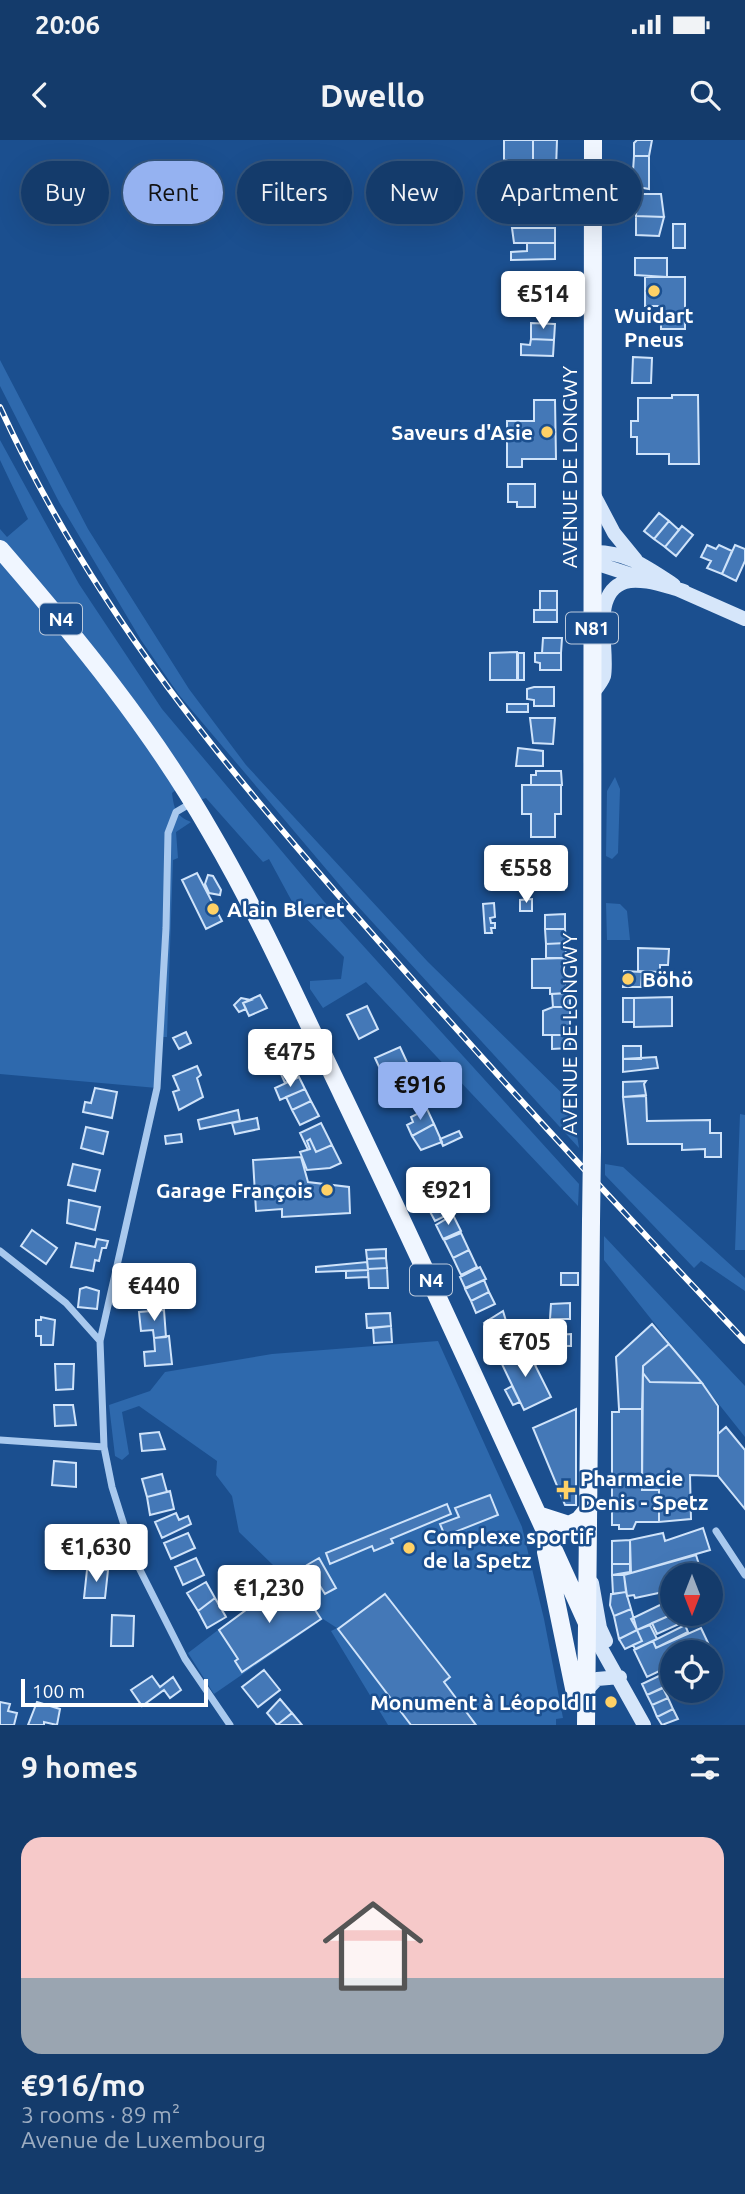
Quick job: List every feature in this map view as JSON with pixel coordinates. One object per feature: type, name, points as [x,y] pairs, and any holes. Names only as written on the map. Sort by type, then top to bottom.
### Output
[{"type":"main road","name":"AVENUE DE LONGWY","points":[[583,1725],[589,1577],[592,1220],[593,140]]},
{"type":"main road","points":[[593,492],[614,533],[637,561]]},
{"type":"main road","name":"N4","points":[[0,549],[90,653],[193,802],[251,905],[502,1430],[587,1623]]},
{"type":"main road","points":[[592,557],[614,552],[637,561],[684,591]]},
{"type":"main road","points":[[592,557],[684,591],[745,619]]},
{"type":"main road","name":"N81","points":[[592,694],[604,678],[605,601],[611,589],[626,582],[645,582],[684,591]]},
{"type":"main road","points":[[538,1515],[569,1525],[579,1520],[589,1508]]},
{"type":"main road","name":"N4","points":[[538,1515],[583,1725]]},
{"type":"main road","points":[[589,1577],[594,1587],[600,1628],[610,1651],[610,1659]]},
{"type":"main road","points":[[587,1623],[610,1659],[644,1725]]},
{"type":"main road","points":[[586,1690],[597,1679],[620,1677]]},
{"type":"street","points":[[193,802],[176,812],[167,833],[166,928],[158,1088],[100,1340],[104,1447],[115,1501],[135,1560],[185,1659],[230,1725]]},
{"type":"street","points":[[0,1251],[66,1303],[100,1340]]},
{"type":"street","points":[[0,1440],[104,1447]]},
{"type":"street","points":[[716,1531],[745,1575]]},
{"type":"shaded area","points":[[0,360],[88,529],[189,689],[246,765],[428,962],[572,1103],[579,1148],[354,902],[179,695],[141,640],[59,502],[0,386]]},
{"type":"shaded area","points":[[0,440],[79,584],[162,709],[338,918],[579,1184],[578,1206],[366,982],[323,1008],[310,989],[310,981],[341,979],[344,957],[295,907],[269,859],[263,862],[206,798],[193,802],[182,785],[172,793],[174,803],[179,814],[191,822],[176,832],[178,858],[173,860],[167,1037],[162,1037],[157,1088],[0,1074],[0,529],[7,537],[28,519],[0,460]]},
{"type":"shaded area","points":[[615,777],[620,789],[618,853],[612,859],[606,856],[607,791]]},
{"type":"shaded area","points":[[606,903],[620,904],[627,911],[630,940],[607,940]]},
{"type":"shaded area","points":[[740,1114],[745,1115],[745,1250],[735,1250]]},
{"type":"shaded area","points":[[605,1164],[623,1167],[745,1278],[745,1291],[701,1261],[694,1268],[605,1175]]},
{"type":"shaded area","points":[[604,1236],[745,1386],[745,1437],[604,1260]]},
{"type":"shaded area","name":"Complexe sportif de la Spetz","points":[[438,1341],[522,1527],[544,1619],[563,1718],[556,1719],[556,1725],[388,1725],[331,1631],[337,1628],[323,1619],[214,1694],[188,1653],[264,1595],[254,1585],[256,1572],[274,1566],[239,1532],[232,1496],[216,1475],[217,1461],[139,1406],[122,1412],[129,1454],[122,1460],[115,1456],[109,1405],[150,1391],[165,1372],[272,1354]]},
{"type":"building","points":[[504,140],[533,140],[533,160],[504,160]]},
{"type":"building","points":[[533,140],[557,140],[556,161],[533,161]]},
{"type":"building","points":[[637,140],[652,140],[649,156],[634,156],[634,143]]},
{"type":"building","points":[[634,156],[649,156],[649,189],[642,188],[642,161],[634,161]]},
{"type":"building","points":[[642,194],[661,194],[664,217],[642,216]]},
{"type":"building","points":[[642,216],[664,217],[659,236],[636,235],[636,224],[642,224]]},
{"type":"building","points":[[673,224],[685,224],[685,248],[673,248]]},
{"type":"building","points":[[512,228],[555,228],[555,243],[514,243]]},
{"type":"building","points":[[527,243],[555,243],[555,259],[511,260],[511,252],[527,251]]},
{"type":"building","points":[[635,258],[667,258],[667,277],[635,275]]},
{"type":"building","points":[[645,277],[685,277],[685,329],[661,329],[661,306],[645,306]]},
{"type":"building","points":[[524,278],[536,278],[535,292],[554,292],[554,306],[516,302],[516,285],[524,285]]},
{"type":"building","points":[[531,323],[555,324],[554,340],[531,339]]},
{"type":"building","points":[[531,339],[554,340],[553,356],[521,355],[521,344],[530,345]]},
{"type":"building","points":[[633,357],[652,358],[651,383],[632,383]]},
{"type":"building","points":[[672,395],[698,395],[699,464],[669,464],[669,454],[637,454],[637,437],[631,437],[631,421],[638,421],[638,398],[672,398]]},
{"type":"building","points":[[534,400],[555,400],[556,459],[522,459],[522,467],[507,467],[507,421],[534,421]]},
{"type":"building","points":[[508,484],[535,484],[535,507],[517,507],[517,502],[508,502]]},
{"type":"building","points":[[659,513],[669,521],[654,539],[644,531]]},
{"type":"building","points":[[669,521],[679,530],[665,547],[654,539]]},
{"type":"building","points":[[682,526],[693,535],[676,556],[665,547]]},
{"type":"building","points":[[707,545],[716,549],[719,545],[732,551],[722,574],[707,568],[711,561],[701,557]]},
{"type":"building","points":[[735,545],[745,549],[745,561],[736,581],[722,574]]},
{"type":"building","points":[[540,591],[557,591],[557,610],[540,610]]},
{"type":"building","points":[[534,610],[557,610],[557,622],[534,622]]},
{"type":"building","points":[[543,638],[562,638],[561,653],[542,653]]},
{"type":"building","points":[[517,652],[517,680],[490,680],[490,653]]},
{"type":"building","points":[[518,653],[524,653],[524,680],[518,680]]},
{"type":"building","points":[[535,653],[561,653],[561,670],[540,670],[540,663],[535,662]]},
{"type":"building","points":[[554,687],[554,706],[534,706],[534,700],[527,699],[527,689]]},
{"type":"building","points":[[507,704],[528,704],[528,712],[507,712]]},
{"type":"building","points":[[530,718],[555,718],[553,744],[533,743]]},
{"type":"building","points":[[518,748],[543,751],[543,766],[516,766]]},
{"type":"building","points":[[536,771],[561,771],[562,785],[531,785],[531,775],[536,775]]},
{"type":"building","points":[[522,785],[561,785],[561,814],[555,814],[555,837],[531,837],[531,814],[522,814]]},
{"type":"building","points":[[522,851],[536,851],[536,857],[545,857],[545,867],[549,867],[549,872],[532,872],[532,865],[520,865]]},
{"type":"building","points":[[533,872],[564,872],[564,890],[540,890],[539,876],[534,876]]},
{"type":"building","points":[[197,873],[222,921],[206,929],[182,880]]},
{"type":"building","points":[[208,875],[213,876],[221,890],[220,895],[209,893],[205,884]]},
{"type":"building","points":[[532,899],[532,911],[520,911],[520,900]]},
{"type":"building","points":[[494,903],[495,917],[490,918],[491,923],[495,923],[495,928],[491,928],[492,933],[485,933],[483,904]]},
{"type":"building","points":[[565,914],[565,929],[545,929],[545,915]]},
{"type":"building","points":[[545,929],[565,929],[566,943],[546,944]]},
{"type":"building","points":[[566,943],[566,958],[546,958],[546,944]]},
{"type":"building","points":[[638,948],[669,949],[668,965],[660,965],[660,972],[638,971]]},
{"type":"building","points":[[566,958],[566,993],[550,994],[550,988],[532,988],[532,959]]},
{"type":"building","points":[[624,971],[642,972],[641,987],[623,987]]},
{"type":"building","points":[[570,993],[570,1007],[553,1007],[552,994]]},
{"type":"building","points":[[260,995],[267,1008],[249,1016],[243,1003]]},
{"type":"building","points":[[672,997],[672,1026],[634,1027],[634,998]]},
{"type":"building","points":[[241,998],[251,1000],[243,1003],[246,1009],[239,1012],[234,1005]]},
{"type":"building","points":[[623,998],[634,998],[634,1022],[623,1022]]},
{"type":"building","points":[[367,1006],[378,1029],[359,1039],[347,1015]]},
{"type":"building","points":[[553,1007],[570,1007],[570,1035],[543,1035],[543,1011]]},
{"type":"building","points":[[186,1032],[191,1043],[179,1049],[173,1038]]},
{"type":"building","points":[[278,1032],[283,1044],[268,1051],[261,1038]]},
{"type":"building","points":[[552,1035],[570,1035],[570,1048],[552,1049]]},
{"type":"building","points":[[283,1044],[295,1068],[281,1074],[268,1051]]},
{"type":"building","points":[[623,1046],[641,1046],[641,1059],[623,1059]]},
{"type":"building","points":[[400,1047],[412,1073],[387,1084],[375,1058]]},
{"type":"building","points":[[656,1057],[658,1068],[623,1072],[623,1059]]},
{"type":"building","points":[[197,1066],[201,1075],[197,1078],[203,1097],[179,1110],[173,1092],[179,1090],[173,1076]]},
{"type":"building","points":[[295,1068],[299,1077],[285,1083],[281,1074]]},
{"type":"building","points":[[299,1077],[305,1089],[280,1100],[275,1088]]},
{"type":"building","points":[[400,1079],[407,1094],[395,1100],[387,1084]]},
{"type":"building","points":[[646,1081],[646,1095],[623,1097],[623,1082]]},
{"type":"building","points":[[95,1088],[117,1092],[112,1118],[83,1112],[85,1102],[91,1103]]},
{"type":"building","points":[[305,1089],[311,1101],[292,1110],[286,1097]]},
{"type":"building","points":[[646,1096],[647,1121],[710,1120],[710,1133],[721,1133],[721,1157],[705,1157],[705,1149],[682,1150],[682,1144],[628,1144],[623,1097]]},
{"type":"building","points":[[311,1101],[319,1116],[300,1125],[292,1110]]},
{"type":"building","points":[[427,1109],[434,1124],[412,1136],[407,1125],[413,1122],[411,1117]]},
{"type":"building","points":[[238,1110],[240,1121],[200,1129],[198,1120]]},
{"type":"building","points":[[257,1118],[259,1129],[235,1134],[232,1123]]},
{"type":"building","points":[[321,1123],[332,1145],[316,1152],[310,1139],[307,1141],[308,1150],[300,1133]]},
{"type":"building","points":[[434,1124],[442,1142],[421,1150],[412,1136]]},
{"type":"building","points":[[86,1127],[108,1132],[103,1154],[81,1148]]},
{"type":"building","points":[[459,1131],[462,1137],[443,1146],[440,1139]]},
{"type":"building","points":[[181,1134],[182,1142],[166,1144],[165,1136]]},
{"type":"building","points":[[310,1139],[316,1152],[332,1145],[341,1163],[330,1168],[307,1170],[300,1152],[310,1149],[307,1141]]},
{"type":"building","points":[[301,1157],[308,1182],[349,1187],[350,1213],[282,1217],[282,1209],[256,1211],[253,1160]]},
{"type":"building","points":[[73,1164],[100,1170],[95,1191],[68,1185]]},
{"type":"building","points":[[456,1180],[461,1192],[442,1199],[438,1189]]},
{"type":"building","points":[[449,1196],[453,1205],[449,1208],[451,1213],[435,1221],[427,1206]]},
{"type":"building","points":[[69,1200],[100,1207],[95,1230],[67,1223]]},
{"type":"building","points":[[453,1215],[461,1231],[443,1239],[436,1225]]},
{"type":"building","points":[[32,1230],[57,1248],[46,1264],[21,1246]]},
{"type":"building","points":[[461,1233],[469,1250],[453,1258],[444,1240]]},
{"type":"building","points":[[97,1239],[108,1241],[106,1248],[102,1248],[99,1261],[95,1260],[93,1271],[71,1267],[76,1243],[95,1247]]},
{"type":"building","points":[[386,1249],[386,1258],[367,1259],[366,1250]]},
{"type":"building","points":[[469,1250],[477,1267],[461,1275],[453,1258]]},
{"type":"building","points":[[386,1258],[387,1268],[368,1269],[367,1259]]},
{"type":"building","points":[[367,1262],[368,1270],[316,1272],[316,1267]]},
{"type":"building","points":[[480,1267],[486,1279],[465,1288],[460,1277]]},
{"type":"building","points":[[387,1268],[388,1288],[369,1288],[368,1269]]},
{"type":"building","points":[[368,1270],[368,1277],[346,1278],[346,1271]]},
{"type":"building","points":[[561,1273],[578,1273],[578,1285],[561,1285]]},
{"type":"building","points":[[484,1280],[489,1292],[471,1301],[465,1289]]},
{"type":"building","points":[[163,1281],[164,1300],[138,1300],[138,1282]]},
{"type":"building","points":[[86,1287],[99,1291],[97,1309],[78,1307],[80,1289]]},
{"type":"building","points":[[489,1292],[495,1304],[476,1313],[471,1301]]},
{"type":"building","points":[[570,1303],[570,1319],[550,1319],[551,1304]]},
{"type":"building","points":[[164,1310],[166,1337],[154,1338],[153,1330],[141,1331],[139,1312]]},
{"type":"building","points":[[503,1311],[509,1331],[491,1339],[484,1323]]},
{"type":"building","points":[[390,1313],[391,1326],[367,1328],[366,1314]]},
{"type":"building","points":[[41,1317],[55,1320],[53,1345],[41,1345],[41,1336],[36,1336],[36,1320],[41,1320]]},
{"type":"building","points":[[652,1324],[669,1344],[643,1366],[642,1409],[619,1409],[616,1357]]},
{"type":"building","points":[[391,1326],[392,1342],[374,1343],[373,1328]]},
{"type":"building","points":[[509,1331],[514,1341],[496,1350],[491,1339]]},
{"type":"building","points":[[571,1334],[571,1346],[546,1346],[546,1340],[555,1340],[554,1335]]},
{"type":"building","points":[[169,1336],[172,1364],[145,1366],[144,1352],[155,1351],[154,1338]]},
{"type":"building","points":[[669,1344],[702,1383],[650,1382],[643,1373],[643,1366]]},
{"type":"building","points":[[526,1347],[551,1397],[524,1410],[500,1360]]},
{"type":"building","points":[[549,1350],[553,1357],[535,1365],[530,1355]]},
{"type":"building","points":[[55,1364],[74,1364],[73,1389],[56,1390]]},
{"type":"building","points":[[643,1373],[650,1382],[702,1383],[718,1406],[718,1476],[690,1475],[691,1519],[659,1522],[659,1490],[642,1490]]},
{"type":"building","points":[[512,1386],[520,1402],[513,1405],[505,1390]]},
{"type":"building","points":[[54,1405],[73,1405],[76,1425],[55,1426]]},
{"type":"building","points":[[576,1409],[576,1505],[565,1505],[533,1428]]},
{"type":"building","points":[[619,1409],[642,1409],[642,1490],[659,1490],[659,1522],[636,1522],[633,1529],[619,1529],[619,1525],[612,1525],[612,1412],[619,1412]]},
{"type":"building","points":[[726,1427],[745,1450],[745,1509],[718,1476],[718,1434]]},
{"type":"building","points":[[159,1432],[165,1449],[142,1451],[140,1434]]},
{"type":"building","points":[[54,1461],[76,1463],[76,1487],[52,1485]]},
{"type":"building","points":[[162,1474],[167,1492],[147,1497],[142,1479]]},
{"type":"building","points":[[170,1491],[174,1509],[150,1515],[147,1497]]},
{"type":"building","points":[[490,1495],[498,1515],[445,1536],[440,1524],[459,1517],[455,1508]]},
{"type":"building","points":[[447,1504],[451,1514],[391,1539],[393,1543],[374,1551],[372,1546],[330,1564],[326,1553]]},
{"type":"building","points":[[176,1513],[179,1520],[188,1516],[191,1524],[162,1538],[155,1522]]},
{"type":"building","points":[[703,1528],[710,1550],[631,1573],[630,1540],[663,1533],[665,1541]]},
{"type":"building","points":[[188,1533],[195,1548],[171,1559],[164,1543]]},
{"type":"building","points":[[630,1540],[630,1564],[612,1564],[612,1541]]},
{"type":"building","points":[[696,1555],[699,1563],[667,1563]]},
{"type":"building","points":[[196,1558],[204,1575],[183,1585],[175,1567]]},
{"type":"building","points":[[319,1558],[336,1588],[325,1594],[307,1565]]},
{"type":"building","points":[[612,1564],[630,1564],[630,1572],[612,1575]]},
{"type":"building","points":[[660,1565],[660,1593],[635,1598],[634,1595],[627,1596],[624,1575]]},
{"type":"building","points":[[87,1570],[108,1570],[105,1598],[84,1598]]},
{"type":"building","points":[[612,1575],[624,1575],[626,1592],[613,1594]]},
{"type":"building","points":[[206,1582],[215,1598],[198,1611],[187,1593]]},
{"type":"building","points":[[282,1583],[290,1594],[300,1587],[321,1619],[242,1672],[235,1661],[238,1659],[219,1630]]},
{"type":"building","points":[[626,1592],[631,1609],[614,1616],[610,1605],[611,1594]]},
{"type":"building","points":[[385,1594],[450,1677],[444,1682],[476,1725],[411,1725],[338,1629]]},
{"type":"building","points":[[215,1598],[226,1617],[207,1628],[198,1611]]},
{"type":"building","points":[[660,1605],[660,1620],[637,1630],[631,1619]]},
{"type":"building","points":[[631,1609],[637,1630],[619,1639],[614,1616]]},
{"type":"building","points":[[112,1615],[134,1616],[133,1646],[111,1646]]},
{"type":"building","points":[[660,1620],[660,1626],[675,1626],[657,1634],[652,1623]]},
{"type":"building","points":[[650,1625],[657,1639],[635,1649],[633,1645],[642,1641],[637,1630]]},
{"type":"building","points":[[683,1626],[688,1632],[672,1640],[660,1640],[660,1646],[656,1648],[653,1641]]},
{"type":"building","points":[[701,1628],[707,1640],[674,1640]]},
{"type":"building","points":[[637,1630],[642,1641],[625,1649],[619,1639]]},
{"type":"building","points":[[653,1641],[656,1648],[660,1646],[660,1671],[647,1677],[634,1650]]},
{"type":"building","points":[[264,1670],[280,1690],[258,1707],[242,1687]]},
{"type":"building","points":[[660,1675],[660,1689],[647,1695],[642,1684]]},
{"type":"building","points":[[152,1676],[160,1687],[173,1677],[181,1690],[170,1698],[164,1690],[142,1706],[131,1690]]},
{"type":"building","points":[[660,1689],[660,1702],[652,1705],[647,1695]]},
{"type":"building","points":[[280,1699],[292,1713],[277,1725],[267,1713]]},
{"type":"building","points":[[0,1702],[10,1704],[8,1711],[17,1713],[14,1725],[0,1725]]},
{"type":"building","points":[[37,1702],[60,1709],[57,1725],[44,1722],[44,1725],[28,1725]]},
{"type":"building","points":[[660,1702],[670,1703],[673,1709],[657,1717],[652,1705]]},
{"type":"building","points":[[673,1709],[678,1719],[662,1725],[657,1717]]},
{"type":"building","points":[[292,1713],[302,1725],[277,1725]]},
{"type":"railway","points":[[0,407],[37,482],[77,553],[121,621],[215,749],[319,873],[465,1039],[745,1341]]},
{"type":"place","name":"Wuidart Pneus","points":[[654,291]]},
{"type":"place","name":"Saveurs d'Asie","points":[[547,432]]},
{"type":"place","name":"Alain Bleret","points":[[213,909]]},
{"type":"place","name":"Böhö","points":[[628,979]]},
{"type":"place","name":"Garage François","points":[[327,1190]]},
{"type":"place","name":"Pharmacie Denis - Spetz","points":[[566,1490]]},
{"type":"place","name":"Complexe sportif de la Spetz","points":[[409,1548]]},
{"type":"place","name":"Monument à Léopold II","points":[[611,1702]]}]
